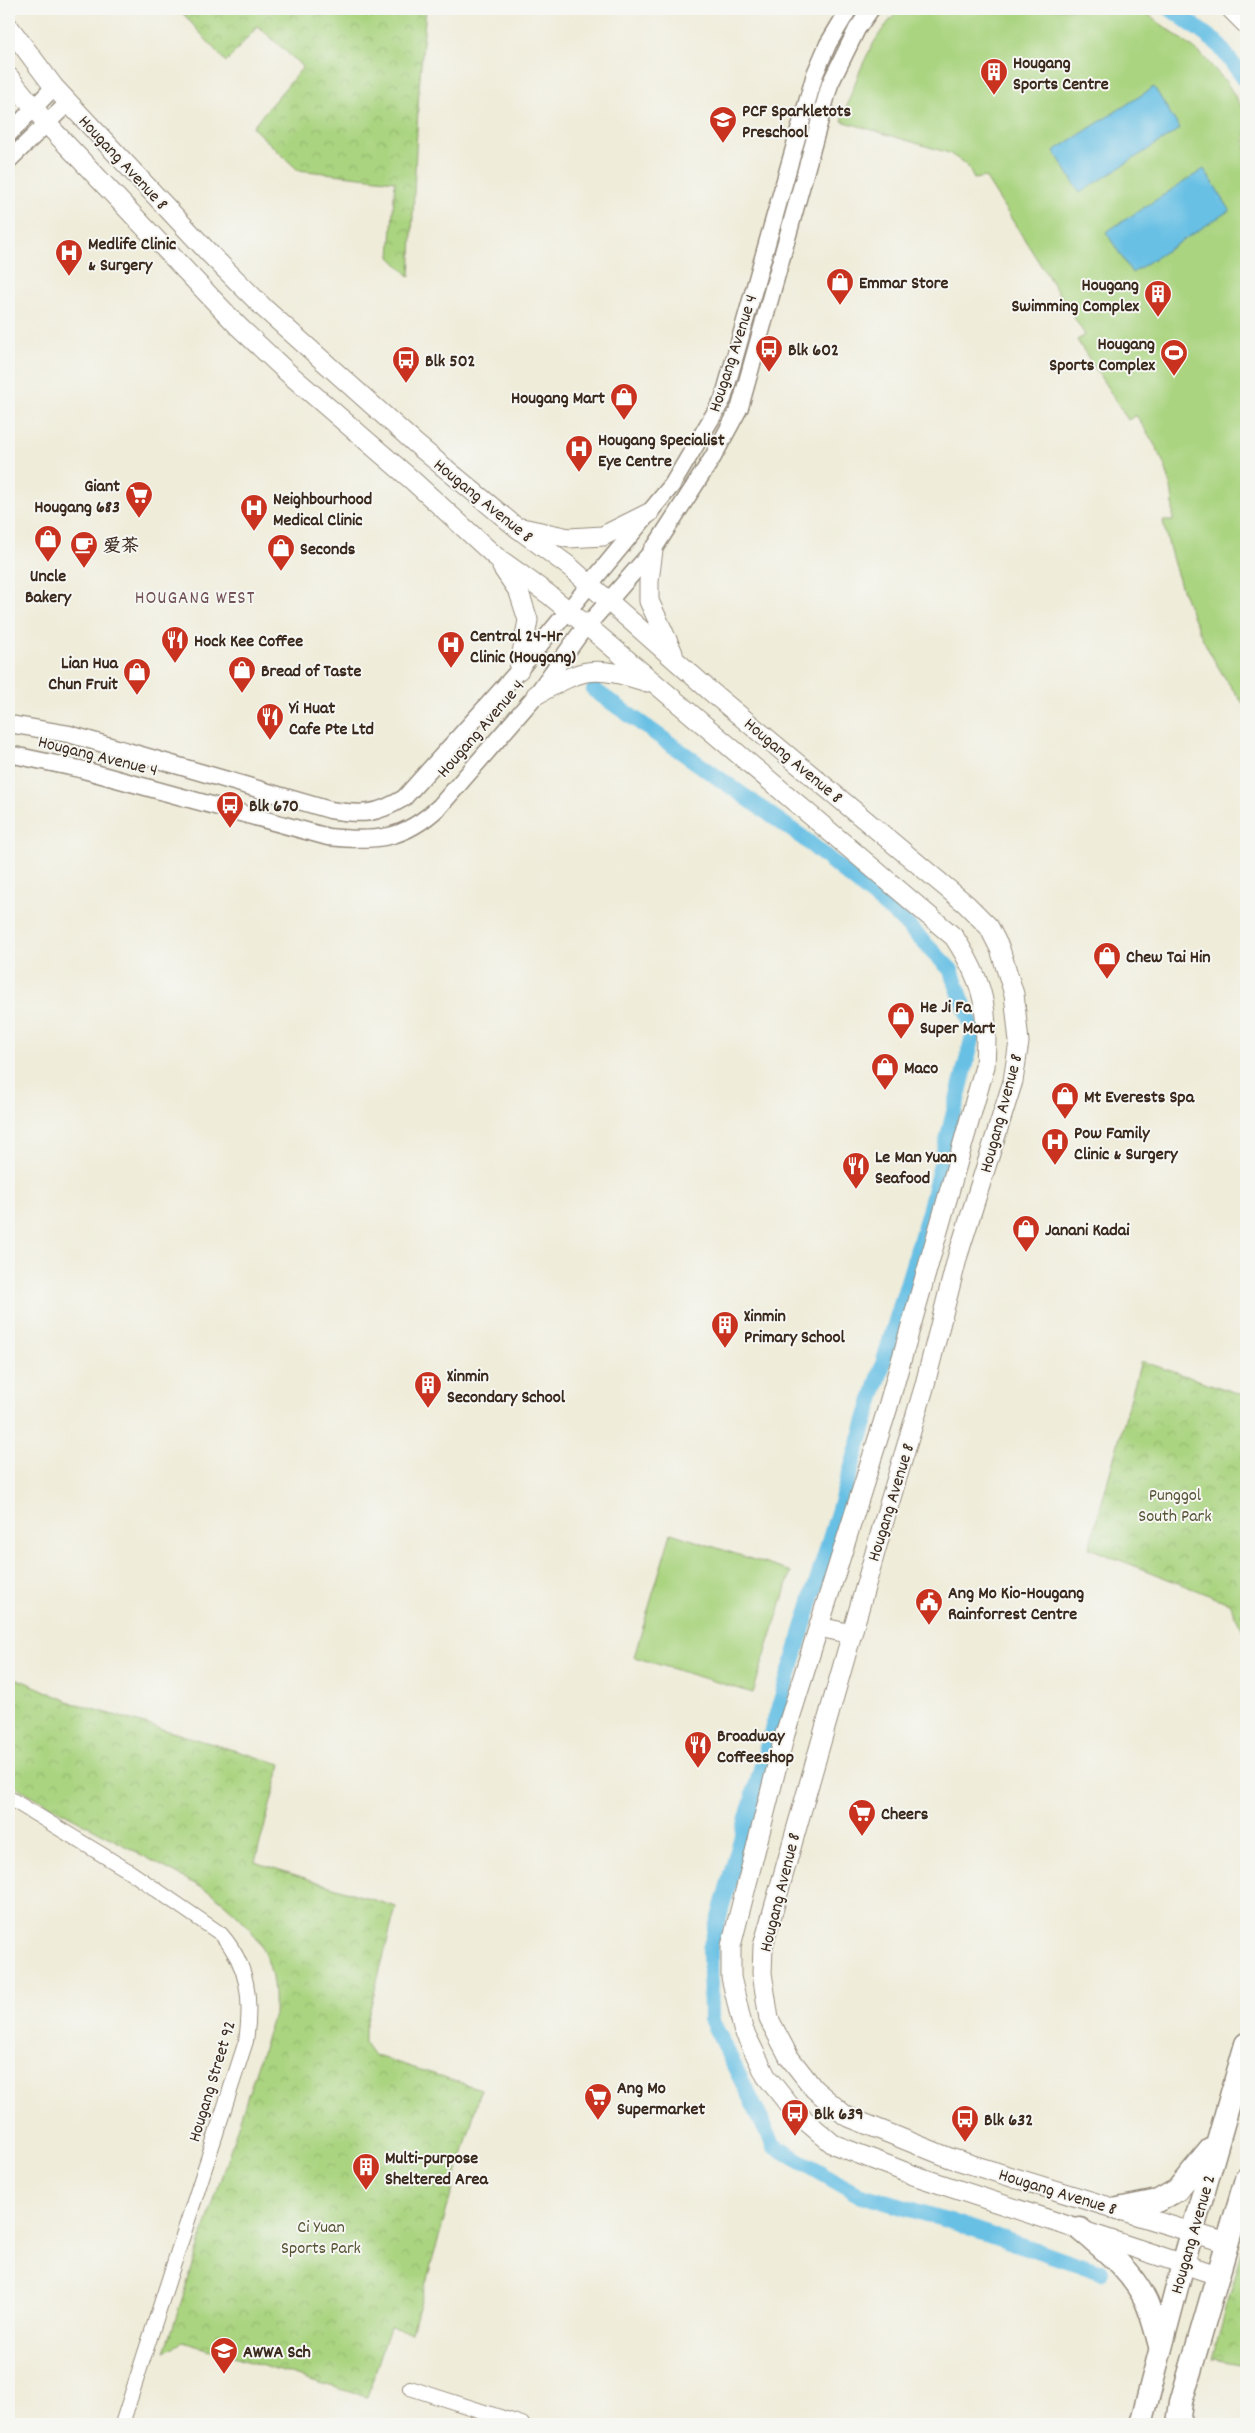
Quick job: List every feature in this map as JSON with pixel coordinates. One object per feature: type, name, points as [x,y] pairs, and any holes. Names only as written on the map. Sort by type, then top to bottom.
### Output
[{"type":"highway","name":"Hougang Avenue 2","points":[[1141,2424],[1182,2264],[1246,2044]]},
{"type":"highway","points":[[1118,2209],[1158,2201],[1177,2190],[1219,2138]]},
{"type":"highway","name":"Hougang Avenue 2","points":[[1178,2424],[1181,2402],[1246,2179]]},
{"type":"highway","points":[[1080,2229],[1118,2262],[1135,2281],[1146,2301],[1160,2346]]},
{"type":"main road","points":[[1231,9],[1246,24]]},
{"type":"main road","name":"Hougang Avenue 8","points":[[9,27],[54,87],[209,253],[265,309],[416,444],[516,527],[590,584],[709,690],[966,904],[989,927],[1000,950],[1014,994],[1019,1042],[1013,1080],[958,1255],[915,1417],[763,1946],[762,1973],[769,2019],[789,2056],[814,2090],[846,2116],[950,2158],[1227,2243]]},
{"type":"main road","name":"Hougang Avenue 8","points":[[9,76],[33,109],[238,326],[495,556],[586,626],[954,937],[969,961],[980,986],[987,1022],[985,1066],[887,1410],[785,1734],[731,1946],[732,1977],[743,2029],[766,2076],[794,2111],[833,2144],[913,2175],[1217,2275]]},
{"type":"main road","points":[[516,527],[569,538],[603,536],[649,512]]},
{"type":"main road","points":[[654,550],[649,581],[649,602],[675,659]]},
{"type":"main road","points":[[495,556],[519,592],[528,620],[519,670]]},
{"type":"main road","points":[[536,695],[567,677],[589,670],[617,673],[656,685]]},
{"type":"main road","points":[[887,1410],[915,1417]]},
{"type":"main road","points":[[819,1626],[852,1634]]},
{"type":"street","name":"Hougang Avenue 4","points":[[9,724],[44,728],[69,734],[330,810],[359,815],[384,810],[404,798],[519,670],[672,485],[723,399],[814,74],[828,44],[849,9]]},
{"type":"street","name":"Hougang Avenue 4","points":[[9,754],[67,766],[328,838],[364,841],[394,836],[425,820],[536,695],[586,626],[654,550],[713,457],[740,407],[830,84],[857,29],[871,9]]},
{"type":"street","points":[[9,134],[54,87]]},
{"type":"street","points":[[9,160],[69,102]]},
{"type":"street","points":[[772,222],[790,227]]},
{"type":"street","name":"Hougang Street 92","points":[[9,1798],[129,1871],[221,1934],[233,1947],[241,1962],[248,1985],[250,2012],[246,2041],[122,2424]]},
{"type":"street","points":[[410,2388],[522,2424]]},
{"type":"green space","points":[[179,9],[426,9],[419,87],[410,277],[390,257],[395,181],[298,170],[252,127],[303,67],[258,26],[226,62]]},
{"type":"green space","name":"Hougang Sports Complex","points":[[901,9],[1141,9],[1201,54],[1227,83],[1246,114],[1246,707],[1230,686],[1204,642],[1184,595],[1163,521],[1173,521],[1173,505],[1168,477],[1159,453],[1136,415],[1128,420],[1077,340],[1085,335],[985,177],[974,179],[967,165],[949,153],[842,121],[864,61],[880,33]]},
{"type":"green space","name":"Punggol South Park","points":[[1141,1361],[1246,1396],[1246,1636],[1229,1603],[1089,1548]]},
{"type":"green space","points":[[671,1533],[791,1572],[753,1693],[634,1657]]},
{"type":"green space","name":"Ci Yuan Sports Park","points":[[9,1675],[73,1703],[281,1764],[255,1862],[396,1907],[365,2029],[365,2044],[373,2055],[481,2089],[412,2332],[390,2327],[367,2397],[183,2342],[165,2352],[274,2014],[272,1975],[260,1944],[251,1930],[210,1892],[9,1783]]},
{"type":"green space","points":[[1246,2237],[1246,2365],[1212,2359]]},
{"type":"water","points":[[1154,87],[1180,129],[1080,193],[1054,151]]},
{"type":"water","points":[[1204,169],[1230,210],[1132,273],[1106,232]]},
{"type":"waterway","points":[[1171,9],[1217,43],[1246,81]]},
{"type":"waterway","points":[[594,690],[802,837],[899,917],[951,970],[974,1032],[929,1212],[772,1730],[710,1949],[711,2019],[774,2146],[858,2194],[953,2222],[1101,2272]]},
{"type":"place","name":"Hougang Sports Centre","points":[[994,96]]},
{"type":"place","name":"PCF Sparkletots Preschool","points":[[723,144]]},
{"type":"place","name":"Medlife Clinic & Surgery","points":[[69,277]]},
{"type":"place","name":"Emmar Store","points":[[840,306]]},
{"type":"place","name":"Hougang Swimming Complex","points":[[1158,318]]},
{"type":"place","name":"Blk 602","points":[[769,373]]},
{"type":"place","name":"Hougang Sports Complex","points":[[1174,377]]},
{"type":"place","name":"Blk 502","points":[[406,384]]},
{"type":"place","name":"Hougang Mart","points":[[624,421]]},
{"type":"place","name":"Hougang Specialist Eye Centre","points":[[579,473]]},
{"type":"place","name":"Giant Hougang 683","points":[[139,519]]},
{"type":"place","name":"Neighbourhood Medical Clinic","points":[[254,532]]},
{"type":"place","name":"Uncle Bakery","points":[[48,563]]},
{"type":"place","name":"爱茶","points":[[84,569]]},
{"type":"place","name":"Seconds","points":[[281,572]]},
{"type":"place","name":"Hock Kee Coffee","points":[[175,664]]},
{"type":"place","name":"Central 24-Hr Clinic (Hougang)","points":[[451,669]]},
{"type":"place","name":"Bread of Taste","points":[[242,694]]},
{"type":"place","name":"Lian Hua Chun Fruit","points":[[137,696]]},
{"type":"place","name":"Yi Huat Cafe Pte Ltd","points":[[270,741]]},
{"type":"place","name":"Blk 670","points":[[230,829]]},
{"type":"place","name":"Chew Tai Hin","points":[[1107,980]]},
{"type":"place","name":"He Ji Fa Super Mart","points":[[901,1040]]},
{"type":"place","name":"Maco","points":[[885,1091]]},
{"type":"place","name":"Mt Everests Spa","points":[[1065,1120]]},
{"type":"place","name":"Pow Family Clinic & Surgery","points":[[1055,1166]]},
{"type":"place","name":"Le Man Yuan Seafood","points":[[856,1190]]},
{"type":"place","name":"Janani Kadai","points":[[1026,1253]]},
{"type":"place","name":"Xinmin Primary School","points":[[725,1349]]},
{"type":"place","name":"Xinmin Secondary School","points":[[428,1409]]},
{"type":"place","name":"Ang Mo Kio-Hougang Rainforrest Centre","points":[[929,1626]]},
{"type":"place","name":"Broadway Coffeeshop","points":[[698,1769]]},
{"type":"place","name":"Cheers","points":[[862,1837]]},
{"type":"place","name":"Ang Mo Supermarket","points":[[598,2121]]},
{"type":"place","name":"Blk 639","points":[[795,2137]]},
{"type":"place","name":"Blk 632","points":[[965,2143]]},
{"type":"place","name":"Multi-purpose Sheltered Area","points":[[366,2191]]},
{"type":"place","name":"AWWA Sch","points":[[224,2375]]},
{"type":"district","name":"HOUGANG WEST","points":[[195,596]]}]
